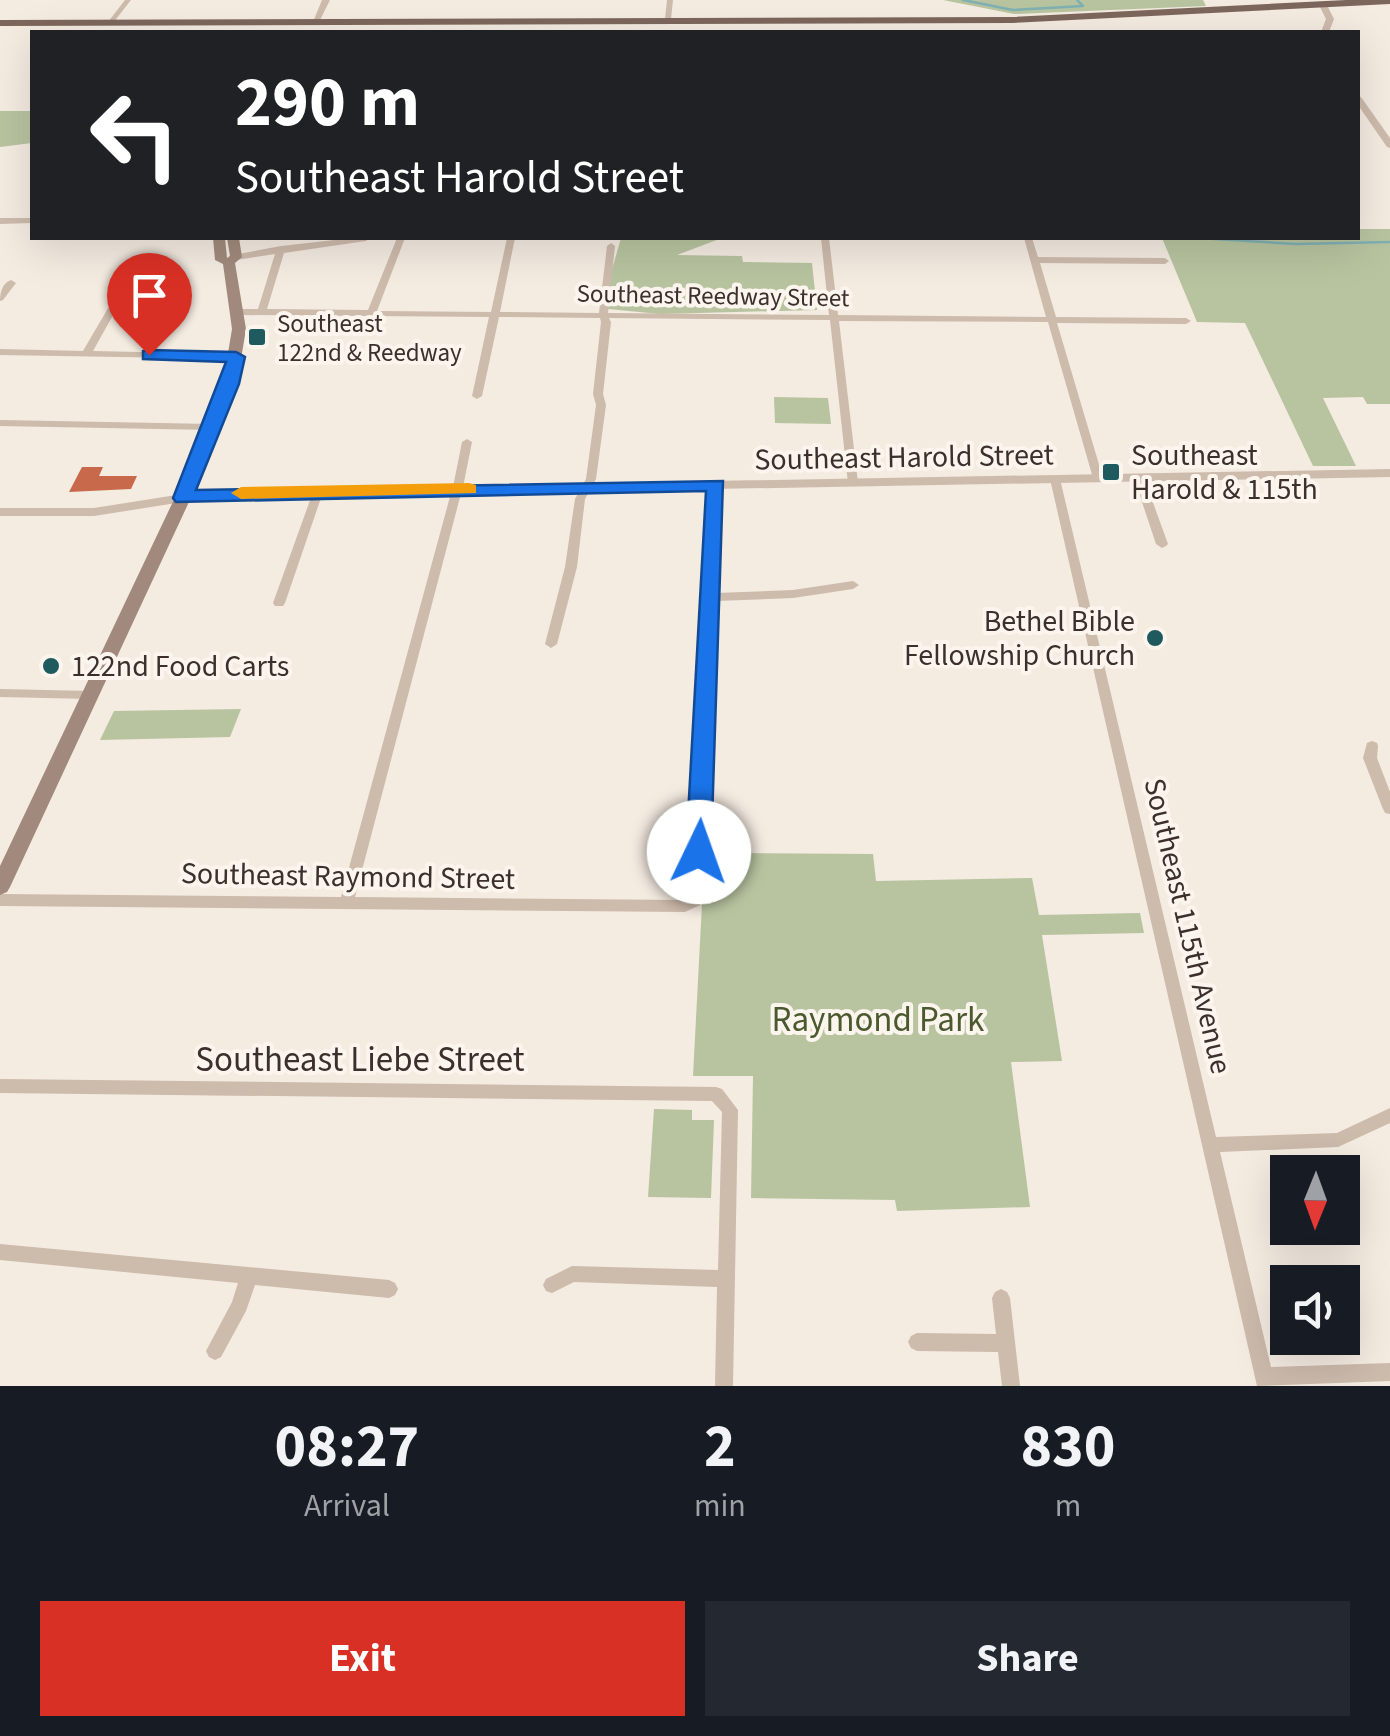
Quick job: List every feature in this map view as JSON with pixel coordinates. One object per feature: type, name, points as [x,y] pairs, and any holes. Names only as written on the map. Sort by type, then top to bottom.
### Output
[{"type":"main road","points":[[0,22],[316,20],[544,26],[668,19],[1012,20],[1390,1]]},
{"type":"main road","points":[[311,30],[316,20]]},
{"type":"main road","points":[[219,240],[221,260],[232,260]]},
{"type":"main road","points":[[0,887],[212,427],[236,357],[238,312],[233,240]]},
{"type":"street","points":[[112,22],[128,0]]},
{"type":"street","points":[[316,20],[326,0]]},
{"type":"street","points":[[668,19],[670,0]]},
{"type":"street","points":[[1321,2],[1330,20],[1326,30]]},
{"type":"street","points":[[1360,102],[1390,145]]},
{"type":"street","points":[[0,221],[30,221]]},
{"type":"street","points":[[232,260],[351,240]]},
{"type":"street","points":[[372,312],[399,240]]},
{"type":"street","points":[[477,396],[510,240]]},
{"type":"street","points":[[826,240],[853,483]]},
{"type":"street","points":[[1029,240],[1098,478]]},
{"type":"street","points":[[551,644],[571,567],[580,499],[586,487],[600,405],[610,246]]},
{"type":"street","points":[[262,310],[281,249]]},
{"type":"street","points":[[1034,260],[1165,261]]},
{"type":"street","points":[[86,354],[132,274]]},
{"type":"street","points":[[0,298],[11,283]]},
{"type":"street","name":"Southeast Reedway Street","points":[[238,312],[1186,322]]},
{"type":"street","points":[[0,352],[236,357]]},
{"type":"street","points":[[0,422],[212,427]]},
{"type":"street","points":[[346,904],[466,442]]},
{"type":"street","name":"Southeast Harold Street","points":[[0,512],[94,512],[182,498],[318,492],[1389,476]]},
{"type":"street","points":[[1140,478],[1162,544]]},
{"type":"street","name":"Southeast 115th Avenue","points":[[1055,479],[1265,1381]]},
{"type":"street","points":[[716,485],[712,597],[793,594],[853,584]]},
{"type":"street","points":[[279,603],[318,492]]},
{"type":"street","name":"Southeast Raymond Street","points":[[0,900],[686,906],[694,902],[712,597]]},
{"type":"street","points":[[0,692],[90,696]]},
{"type":"street","points":[[1372,746],[1370,758],[1390,809]]},
{"type":"street","name":"Southeast Liebe Street","points":[[0,1086],[674,1092],[719,1096],[730,1110],[725,1280]]},
{"type":"street","points":[[1210,1144],[1338,1140],[1390,1115]]},
{"type":"street","points":[[0,1252],[390,1289]]},
{"type":"street","points":[[552,1285],[572,1274],[725,1280],[724,1386]]},
{"type":"street","points":[[215,1352],[240,1305],[248,1278]]},
{"type":"street","points":[[1001,1298],[1011,1386]]},
{"type":"street","points":[[917,1342],[1006,1343]]},
{"type":"street","points":[[1265,1381],[1390,1372]]},
{"type":"green space","points":[[943,0],[1203,0],[1206,6],[1014,14]]},
{"type":"green space","points":[[0,111],[30,111],[30,143],[0,147]]},
{"type":"green space","points":[[1360,229],[1390,229],[1390,404],[1367,404],[1363,397],[1323,398],[1356,466],[1313,466],[1245,323],[1197,322],[1163,240],[1360,240]]},
{"type":"green space","points":[[620,240],[717,240],[677,255],[742,256],[743,262],[812,263],[817,310],[660,314],[608,309],[611,273]]},
{"type":"green space","points":[[774,397],[828,398],[831,424],[775,423]]},
{"type":"green space","points":[[241,709],[230,737],[100,740],[114,711]]},
{"type":"green space","name":"Raymond Park","points":[[713,853],[873,854],[876,881],[1032,878],[1039,915],[1140,913],[1144,933],[1042,935],[1062,1061],[1011,1062],[1030,1207],[897,1211],[895,1200],[751,1198],[753,1076],[693,1076],[702,904],[711,904]]},
{"type":"green space","points":[[654,1109],[692,1110],[692,1120],[714,1120],[711,1198],[648,1197]]},
{"type":"building","points":[[82,467],[103,467],[99,476],[137,476],[131,489],[69,492]]},
{"type":"waterway","points":[[963,0],[1013,10],[1083,6],[1077,0]]},
{"type":"waterway","points":[[1231,240],[1296,244],[1390,242]]},
{"type":"slow traffic","points":[[241,493],[469,489]]},
{"type":"place","name":"Southeast 122nd & Reedway","points":[[257,337]]},
{"type":"place","name":"Southeast Harold & 115th","points":[[1111,472]]},
{"type":"place","name":"Bethel Bible Fellowship Church","points":[[1155,638]]},
{"type":"place","name":"122nd Food Carts","points":[[51,666]]},
{"type":"route","points":[[149,355],[236,357],[230,384],[182,498],[208,494],[716,485],[699,852]]}]
